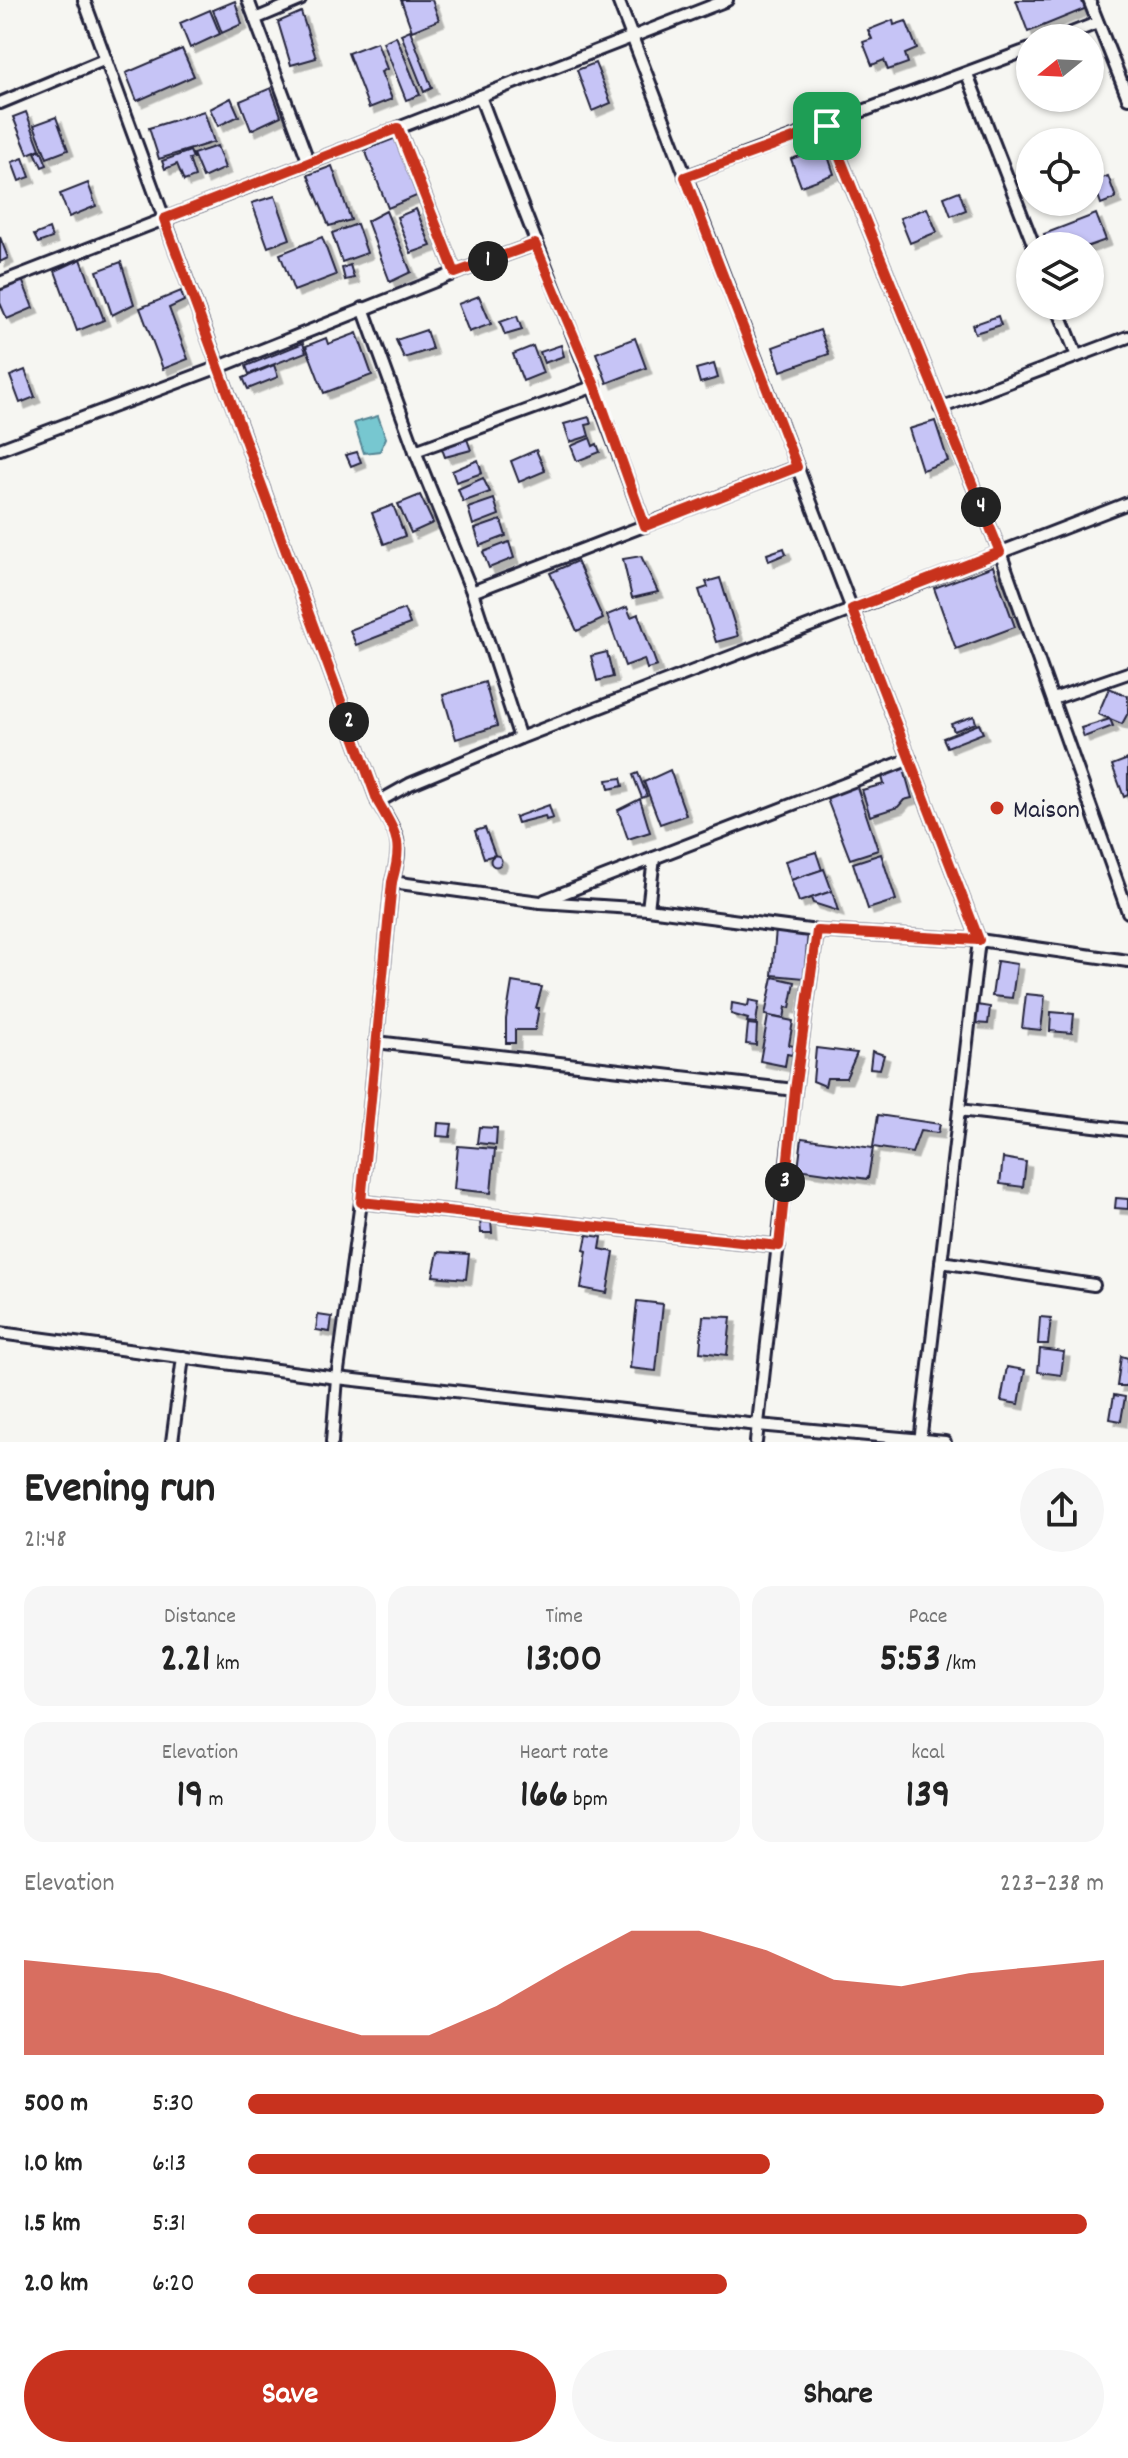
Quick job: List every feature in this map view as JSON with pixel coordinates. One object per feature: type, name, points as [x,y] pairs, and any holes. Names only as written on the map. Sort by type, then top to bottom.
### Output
[{"type":"street","points":[[84,0],[378,802],[397,837],[400,853],[392,882],[361,1202],[337,1378],[332,1442]]},
{"type":"street","points":[[248,0],[309,163]]},
{"type":"street","points":[[255,19],[300,0]]},
{"type":"street","points":[[618,0],[979,940],[920,1441]]},
{"type":"street","points":[[0,283],[727,0]]},
{"type":"street","points":[[1089,0],[1128,98]]},
{"type":"street","points":[[685,177],[1016,55]]},
{"type":"street","points":[[0,103],[106,59]]},
{"type":"street","points":[[967,74],[1029,232]]},
{"type":"street","points":[[480,96],[535,244],[595,386],[645,526]]},
{"type":"street","points":[[827,126],[1000,552],[1128,912]]},
{"type":"street","points":[[398,128],[455,273]]},
{"type":"street","points":[[0,449],[535,244]]},
{"type":"street","points":[[363,308],[415,451],[472,592],[520,738]]},
{"type":"street","points":[[1063,320],[1077,356]]},
{"type":"street","points":[[940,408],[1128,337]]},
{"type":"street","points":[[415,451],[595,386]]},
{"type":"street","points":[[472,592],[797,467]]},
{"type":"street","points":[[378,802],[410,784],[520,738],[1128,503]]},
{"type":"street","points":[[1053,699],[1128,673]]},
{"type":"street","points":[[540,902],[910,759]]},
{"type":"street","points":[[648,909],[654,858]]},
{"type":"street","points":[[392,882],[540,902],[648,909],[817,931],[979,940],[1128,961]]},
{"type":"street","points":[[756,1442],[795,1090],[817,931]]},
{"type":"street","points":[[376,1042],[795,1090]]},
{"type":"street","points":[[959,1110],[1128,1130]]},
{"type":"street","points":[[361,1202],[779,1246]]},
{"type":"street","points":[[941,1262],[1094,1285]]},
{"type":"street","points":[[0,1333],[337,1378],[758,1425],[945,1442]]},
{"type":"street","points":[[172,1442],[183,1357]]},
{"type":"water","points":[[378,416],[386,438],[380,451],[364,453],[354,423]]},
{"type":"building","points":[[401,0],[432,0],[439,20],[412,31]]},
{"type":"building","points":[[1016,0],[1084,0],[1087,8],[1048,24],[1025,24]]},
{"type":"building","points":[[235,1],[242,24],[222,33],[213,10]]},
{"type":"building","points":[[210,10],[220,34],[190,48],[180,23]]},
{"type":"building","points":[[301,12],[316,58],[291,65],[278,22]]},
{"type":"building","points":[[893,20],[894,25],[906,21],[917,49],[905,54],[908,63],[888,70],[884,60],[872,65],[863,42],[872,39],[868,30]]},
{"type":"building","points":[[410,30],[432,88],[424,92],[401,34]]},
{"type":"building","points":[[396,36],[420,95],[406,100],[383,42]]},
{"type":"building","points":[[377,42],[387,69],[381,72],[392,99],[369,108],[348,53]]},
{"type":"building","points":[[182,49],[194,76],[137,101],[126,73]]},
{"type":"building","points":[[595,63],[611,103],[592,111],[577,70]]},
{"type":"building","points":[[271,88],[281,116],[251,130],[240,101]]},
{"type":"building","points":[[231,98],[239,116],[218,126],[210,109]]},
{"type":"building","points":[[204,111],[214,142],[159,159],[149,128]]},
{"type":"building","points":[[26,112],[40,149],[28,154],[13,117]]},
{"type":"building","points":[[56,117],[68,150],[47,158],[34,125]]},
{"type":"building","points":[[396,138],[419,195],[388,208],[365,150]]},
{"type":"building","points":[[217,146],[225,168],[203,178],[193,154]]},
{"type":"building","points":[[825,147],[834,174],[801,186],[791,159]]},
{"type":"building","points":[[41,150],[47,165],[42,167],[35,152]]},
{"type":"building","points":[[190,151],[193,158],[189,159],[195,177],[184,181],[177,164],[165,169],[162,161]]},
{"type":"building","points":[[23,158],[30,177],[19,181],[12,162]]},
{"type":"building","points":[[332,166],[351,220],[329,226],[308,175]]},
{"type":"building","points":[[1108,176],[1116,198],[1104,203],[1104,177]]},
{"type":"building","points":[[88,183],[96,206],[69,217],[60,194]]},
{"type":"building","points":[[959,191],[966,210],[951,216],[944,197]]},
{"type":"building","points":[[275,196],[290,239],[268,247],[252,203]]},
{"type":"building","points":[[927,208],[937,232],[910,243],[900,218]]},
{"type":"building","points":[[416,209],[431,246],[411,253],[397,217]]},
{"type":"building","points":[[386,211],[411,272],[390,282],[367,221]]},
{"type":"building","points":[[1097,216],[1103,232],[1049,232]]},
{"type":"building","points":[[357,224],[367,253],[342,262],[332,233]]},
{"type":"building","points":[[49,229],[52,238],[38,243],[34,235]]},
{"type":"building","points":[[0,237],[8,258],[0,262]]},
{"type":"building","points":[[322,237],[336,275],[294,291],[280,254]]},
{"type":"building","points":[[81,259],[104,320],[77,331],[55,271]]},
{"type":"building","points":[[121,262],[134,304],[112,315],[97,271]]},
{"type":"building","points":[[350,265],[354,278],[345,280],[342,268]]},
{"type":"building","points":[[21,277],[33,308],[7,319],[0,303],[0,286]]},
{"type":"building","points":[[181,291],[184,301],[169,308],[188,359],[163,369],[140,308]]},
{"type":"building","points":[[479,296],[491,324],[469,332],[458,304]]},
{"type":"building","points":[[517,316],[522,330],[505,335],[500,322]]},
{"type":"building","points":[[998,316],[1001,325],[975,333],[972,325]]},
{"type":"building","points":[[426,330],[432,349],[404,358],[396,340]]},
{"type":"building","points":[[820,330],[829,354],[781,371],[773,347]]},
{"type":"building","points":[[357,333],[372,375],[324,393],[306,346],[326,338],[328,344]]},
{"type":"building","points":[[635,338],[646,368],[607,383],[596,353]]},
{"type":"building","points":[[303,343],[306,352],[249,374],[246,366]]},
{"type":"building","points":[[561,345],[564,356],[544,363],[540,352]]},
{"type":"building","points":[[533,346],[543,373],[523,381],[513,354]]},
{"type":"building","points":[[714,364],[718,378],[700,383],[696,369]]},
{"type":"building","points":[[274,365],[278,377],[248,389],[243,378]]},
{"type":"building","points":[[25,370],[35,397],[20,403],[10,376]]},
{"type":"building","points":[[589,417],[591,424],[586,425],[589,436],[570,442],[564,424]]},
{"type":"building","points":[[935,421],[948,461],[922,470],[909,429]]},
{"type":"building","points":[[590,438],[600,452],[577,461],[571,446]]},
{"type":"building","points":[[467,439],[471,450],[445,457],[441,446]]},
{"type":"building","points":[[536,450],[545,471],[519,482],[511,461]]},
{"type":"building","points":[[357,452],[361,462],[351,466],[346,455]]},
{"type":"building","points":[[478,460],[482,473],[456,482],[452,471]]},
{"type":"building","points":[[483,478],[490,492],[463,502],[458,489]]},
{"type":"building","points":[[420,495],[433,523],[411,533],[398,504]]},
{"type":"building","points":[[494,499],[499,515],[473,525],[468,508]]},
{"type":"building","points":[[393,505],[405,536],[384,544],[372,513]]},
{"type":"building","points":[[501,520],[506,536],[480,546],[475,529]]},
{"type":"building","points":[[509,542],[514,558],[489,568],[483,552]]},
{"type":"building","points":[[784,548],[786,554],[769,561],[767,554]]},
{"type":"building","points":[[641,556],[658,592],[632,598],[623,559]]},
{"type":"building","points":[[577,561],[603,619],[577,631],[550,573]]},
{"type":"building","points":[[993,566],[1015,627],[956,649],[934,588]]},
{"type":"building","points":[[720,578],[738,636],[716,642],[699,590],[708,587],[706,582]]},
{"type":"building","points":[[627,607],[631,617],[638,614],[657,666],[647,669],[644,659],[625,666],[607,615]]},
{"type":"building","points":[[404,609],[410,624],[356,645],[350,630]]},
{"type":"building","points":[[607,652],[613,677],[597,681],[591,656]]},
{"type":"building","points":[[485,682],[497,726],[456,739],[443,695]]},
{"type":"building","points":[[1109,688],[1128,696],[1128,713],[1122,724],[1098,714]]},
{"type":"building","points":[[974,716],[976,723],[954,731],[951,724]]},
{"type":"building","points":[[1110,719],[1113,726],[1084,737],[1081,728]]},
{"type":"building","points":[[979,724],[983,733],[947,747],[943,738]]},
{"type":"building","points":[[1128,759],[1128,795],[1124,797],[1112,765]]},
{"type":"building","points":[[907,765],[909,772],[905,773],[912,798],[904,800],[898,807],[870,816],[862,790],[884,784],[881,773]]},
{"type":"building","points":[[670,770],[686,815],[660,824],[644,782]]},
{"type":"building","points":[[638,773],[647,796],[642,798],[633,775]]},
{"type":"building","points":[[621,778],[623,786],[609,789],[607,780]]},
{"type":"building","points":[[856,784],[878,850],[850,859],[825,794]]},
{"type":"building","points":[[640,799],[650,832],[628,839],[618,810]]},
{"type":"building","points":[[549,805],[553,818],[546,820],[545,816],[517,823],[515,817]]},
{"type":"building","points":[[485,828],[495,855],[484,858],[475,831]]},
{"type":"building","points":[[816,852],[822,870],[791,880],[785,861]]},
{"type":"building","points":[[881,854],[896,900],[868,909],[853,863]]},
{"type":"building","points":[[496,855],[502,861],[496,867],[490,861]]},
{"type":"building","points":[[824,869],[832,891],[799,902],[791,880]]},
{"type":"building","points":[[832,891],[838,911],[813,903],[811,898]]},
{"type":"building","points":[[776,929],[808,932],[804,978],[772,975]]},
{"type":"building","points":[[997,961],[1017,964],[1012,998],[992,996]]},
{"type":"building","points":[[773,977],[795,982],[790,1008],[786,1007],[784,1019],[765,1015]]},
{"type":"building","points":[[512,982],[542,987],[536,1008],[539,1008],[535,1030],[515,1030],[515,1043],[506,1043],[506,1019]]},
{"type":"building","points":[[1026,994],[1045,996],[1041,1030],[1022,1028]]},
{"type":"building","points":[[749,1000],[759,1002],[756,1023],[731,1014],[732,1003],[748,1006]]},
{"type":"building","points":[[977,1005],[990,1007],[988,1024],[974,1023]]},
{"type":"building","points":[[1051,1012],[1074,1014],[1072,1033],[1050,1031]]},
{"type":"building","points":[[768,1016],[793,1021],[789,1045],[794,1046],[792,1055],[787,1054],[785,1066],[760,1061]]},
{"type":"building","points":[[748,1024],[757,1025],[756,1045],[746,1044]]},
{"type":"building","points":[[816,1048],[857,1053],[846,1078],[827,1078],[825,1086],[813,1081]]},
{"type":"building","points":[[872,1051],[884,1055],[880,1069],[870,1068]]},
{"type":"building","points":[[878,1115],[940,1124],[938,1133],[920,1131],[912,1153],[873,1147]]},
{"type":"building","points":[[438,1123],[452,1124],[450,1137],[437,1136]]},
{"type":"building","points":[[479,1127],[497,1128],[496,1145],[477,1143]]},
{"type":"building","points":[[802,1138],[873,1148],[868,1179],[798,1169]]},
{"type":"building","points":[[458,1146],[495,1149],[491,1193],[454,1189]]},
{"type":"building","points":[[1003,1158],[1026,1162],[1023,1187],[1000,1184]]},
{"type":"building","points":[[1116,1198],[1128,1199],[1128,1209],[1115,1208]]},
{"type":"building","points":[[480,1220],[491,1220],[492,1233],[481,1233]]},
{"type":"building","points":[[587,1235],[602,1237],[600,1249],[614,1252],[607,1293],[581,1288]]},
{"type":"building","points":[[438,1252],[469,1254],[466,1279],[433,1276]]},
{"type":"building","points":[[637,1301],[663,1304],[656,1371],[630,1368]]},
{"type":"building","points":[[318,1315],[332,1317],[330,1332],[316,1330]]},
{"type":"building","points":[[703,1316],[731,1317],[727,1355],[700,1352]]},
{"type":"building","points":[[1040,1317],[1051,1318],[1048,1344],[1038,1344]]},
{"type":"building","points":[[1040,1349],[1064,1352],[1061,1375],[1038,1372]]},
{"type":"building","points":[[1121,1356],[1128,1358],[1127,1386],[1117,1386]]},
{"type":"building","points":[[1007,1367],[1025,1370],[1019,1404],[1001,1401]]},
{"type":"building","points":[[1114,1395],[1125,1397],[1121,1421],[1110,1419]]},
{"type":"place","name":"Maison","points":[[997,808]]},
{"type":"route","points":[[827,126],[1000,552],[852,609],[979,940],[817,931],[795,1090],[779,1246],[361,1202],[392,882],[400,853],[397,837],[378,802],[164,219],[398,128],[455,273],[535,244],[595,386],[645,526],[797,467],[685,177],[827,126]]}]
